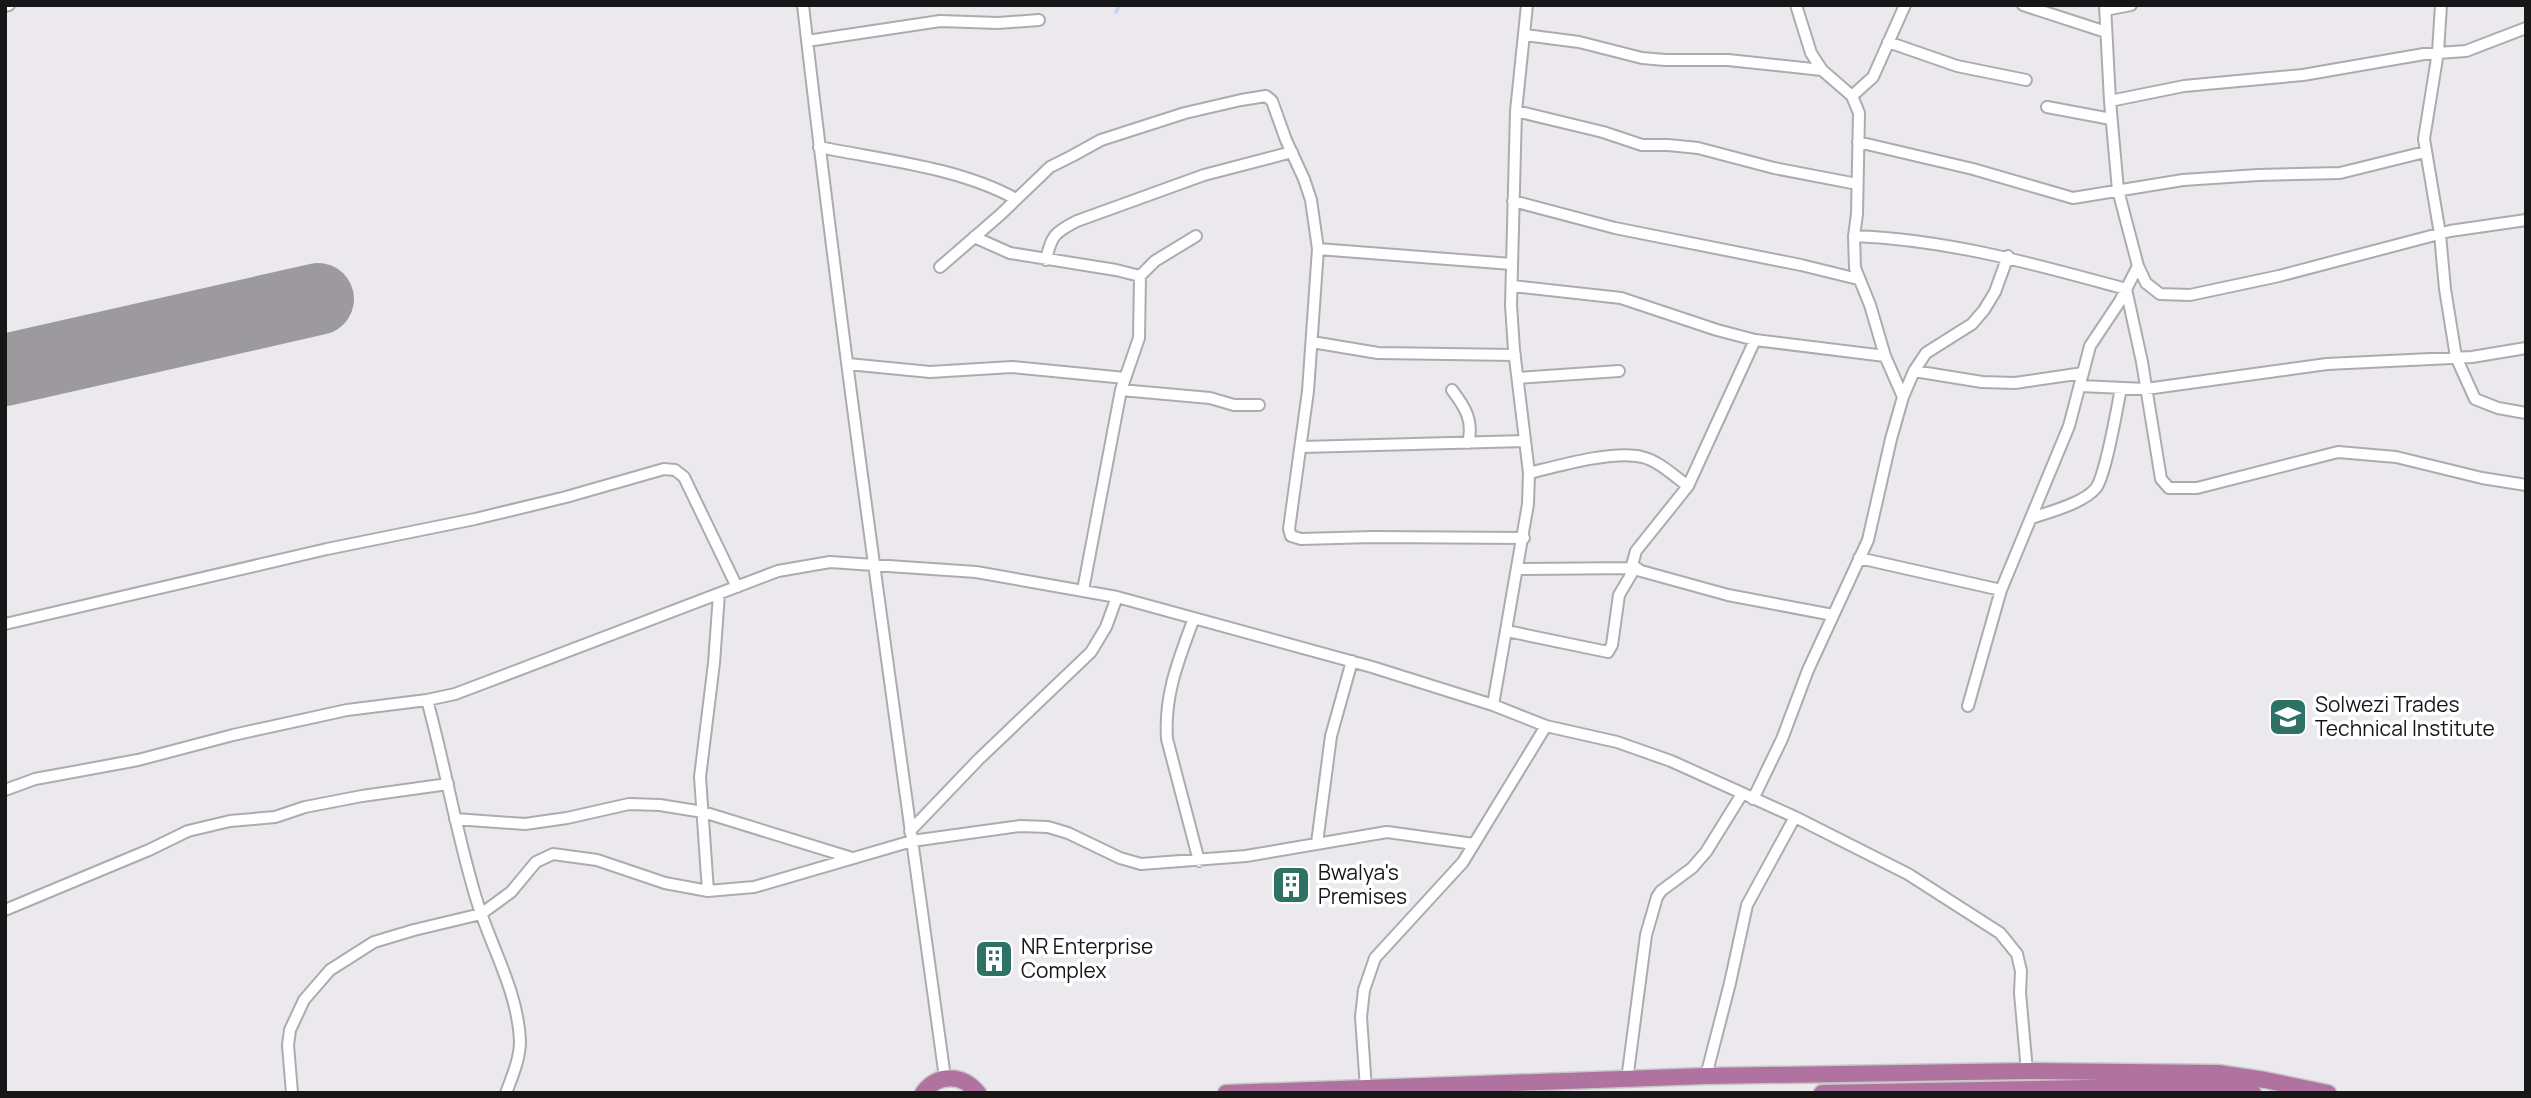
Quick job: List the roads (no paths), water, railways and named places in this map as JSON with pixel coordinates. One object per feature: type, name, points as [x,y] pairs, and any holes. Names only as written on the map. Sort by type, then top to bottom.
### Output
[{"type":"highway","points":[[1226,1093],[1560,1080],[2027,1071],[2218,1073],[2328,1093]]},
{"type":"highway","points":[[911,1093],[925,1090],[945,1078],[961,1080],[974,1089],[992,1093]]},
{"type":"highway","points":[[1822,1093],[2141,1087],[2253,1093]]},
{"type":"street","points":[[803,5],[819,147],[945,1078]]},
{"type":"street","points":[[1493,705],[1524,538],[1529,473],[1515,355],[1512,286],[1516,111],[1527,5]]},
{"type":"street","points":[[1796,5],[1811,53],[1822,71],[1852,96],[1859,113],[1854,236],[1858,279],[1870,305],[1885,356],[1903,397]]},
{"type":"street","points":[[1852,96],[1873,77],[1905,5]]},
{"type":"street","points":[[2023,5],[2106,32]]},
{"type":"street","points":[[2131,5],[2105,8],[2118,191],[2138,266],[2146,283],[2160,294],[2190,295],[2279,276],[2440,234],[2526,219]]},
{"type":"street","points":[[2441,5],[2438,52],[2425,128],[2425,152],[2440,234],[2445,289],[2456,357],[2475,399],[2498,408],[2526,413]]},
{"type":"street","points":[[807,41],[940,21],[998,23],[1040,20]]},
{"type":"street","points":[[2110,101],[2184,86],[2303,75],[2438,52],[2466,51],[2526,28]]},
{"type":"street","points":[[1525,35],[1579,42],[1665,61],[1728,60],[1822,71]]},
{"type":"street","points":[[1888,42],[1957,66],[2026,80]]},
{"type":"street","points":[[940,267],[1050,167],[1101,141],[1185,113],[1266,96],[1272,101],[1304,178],[1311,200],[1318,249],[1302,447],[1289,529],[1293,538],[1524,538]]},
{"type":"street","points":[[2047,107],[2111,118]]},
{"type":"street","points":[[1516,111],[1603,132],[1642,145],[1698,148],[1774,168],[1857,184]]},
{"type":"street","points":[[1858,142],[1973,169],[2073,198],[2183,180],[2340,173],[2425,152]]},
{"type":"street","points":[[819,147],[964,177],[993,186],[1016,199]]},
{"type":"street","points":[[1046,260],[1049,244],[1058,230],[1077,221],[1204,175],[1292,152]]},
{"type":"street","points":[[1513,201],[1615,228],[1788,262],[1858,279]]},
{"type":"street","points":[[1083,590],[1121,390],[1139,338],[1140,276],[1155,261],[1196,236]]},
{"type":"street","points":[[1854,236],[1926,241],[2008,257],[2126,289]]},
{"type":"street","points":[[974,237],[1010,254],[1140,276]]},
{"type":"street","points":[[1318,249],[1512,264]]},
{"type":"street","points":[[1626,1080],[1646,935],[1657,897],[1661,891],[1692,869],[1706,852],[1747,797],[1782,739],[1808,670],[1868,540],[1903,397],[1914,371],[1926,353],[1972,324],[1995,292],[2008,257]]},
{"type":"street","points":[[1968,706],[2001,590],[2070,426],[2090,346],[2138,266]]},
{"type":"street","points":[[1512,286],[1621,298],[1755,340],[1885,356]]},
{"type":"street","points":[[2126,289],[2161,479],[2169,488],[2197,488],[2338,452],[2396,457],[2482,478],[2526,485]]},
{"type":"street","points":[[1635,568],[1632,561],[1636,551],[1688,486],[1755,340]]},
{"type":"street","points":[[1312,342],[1378,353],[1515,355]]},
{"type":"street","points":[[2080,386],[2146,389],[2327,364],[2472,357],[2526,348]]},
{"type":"street","points":[[848,364],[930,372],[1012,367],[1125,377]]},
{"type":"street","points":[[1518,377],[1619,371]]},
{"type":"street","points":[[1914,371],[1982,382],[2015,383],[2083,373]]},
{"type":"street","points":[[2032,517],[2070,505],[2095,488],[2104,464],[2121,387]]},
{"type":"street","points":[[1121,390],[1210,398],[1234,405],[1259,405]]},
{"type":"street","points":[[1452,390],[1469,419],[1472,429],[1468,443]]},
{"type":"street","points":[[1302,447],[1525,441]]},
{"type":"street","points":[[1529,473],[1626,454],[1644,457],[1688,486]]},
{"type":"street","points":[[5,624],[327,549],[475,519],[664,469],[675,470],[684,477],[737,587]]},
{"type":"street","points":[[1859,558],[2001,590]]},
{"type":"street","points":[[5,790],[35,779],[138,760],[233,735],[347,710],[455,694],[778,571],[830,562],[976,572],[1117,597],[1352,662],[1493,705],[1546,726],[1617,743],[1671,761],[1795,817],[1908,874],[2000,933],[2017,954],[2021,971],[2020,993],[2027,1071]]},
{"type":"street","points":[[1507,631],[1608,652],[1612,645],[1619,595],[1635,568]]},
{"type":"street","points":[[1518,569],[1635,568],[1728,595],[1833,615]]},
{"type":"street","points":[[708,891],[701,754],[714,663],[719,594]]},
{"type":"street","points":[[911,836],[979,759],[1091,652],[1106,627],[1117,597]]},
{"type":"street","points":[[1195,618],[1171,685],[1166,722],[1171,757],[1199,861]]},
{"type":"street","points":[[1317,843],[1331,736],[1352,662]]},
{"type":"street","points":[[427,699],[481,914],[506,978],[518,1027],[520,1044],[517,1062],[506,1093]]},
{"type":"street","points":[[1366,1089],[1361,1017],[1364,989],[1375,958],[1449,879],[1474,844],[1546,726]]},
{"type":"street","points":[[5,910],[188,831],[230,821],[275,817],[305,807],[362,796],[448,783]]},
{"type":"street","points":[[455,819],[525,824],[629,804],[660,805],[702,813],[852,858]]},
{"type":"street","points":[[1706,1076],[1747,905],[1795,817]]},
{"type":"street","points":[[292,1093],[288,1045],[290,1030],[304,1000],[330,970],[374,942],[481,914],[517,886],[536,862],[553,854],[581,856],[665,883],[708,891],[754,887],[852,858],[911,836],[1033,826],[1068,833],[1131,863],[1160,864],[1246,856],[1387,832],[1474,844]]},
{"type":"waterway","points":[[1116,12],[1120,5]]},
{"type":"place","name":"Solwezi Trades Technical Institute","points":[[2288,717]]},
{"type":"place","name":"Bwalya's Premises","points":[[1291,885]]},
{"type":"place","name":"NR Enterprise Complex","points":[[994,959]]}]
